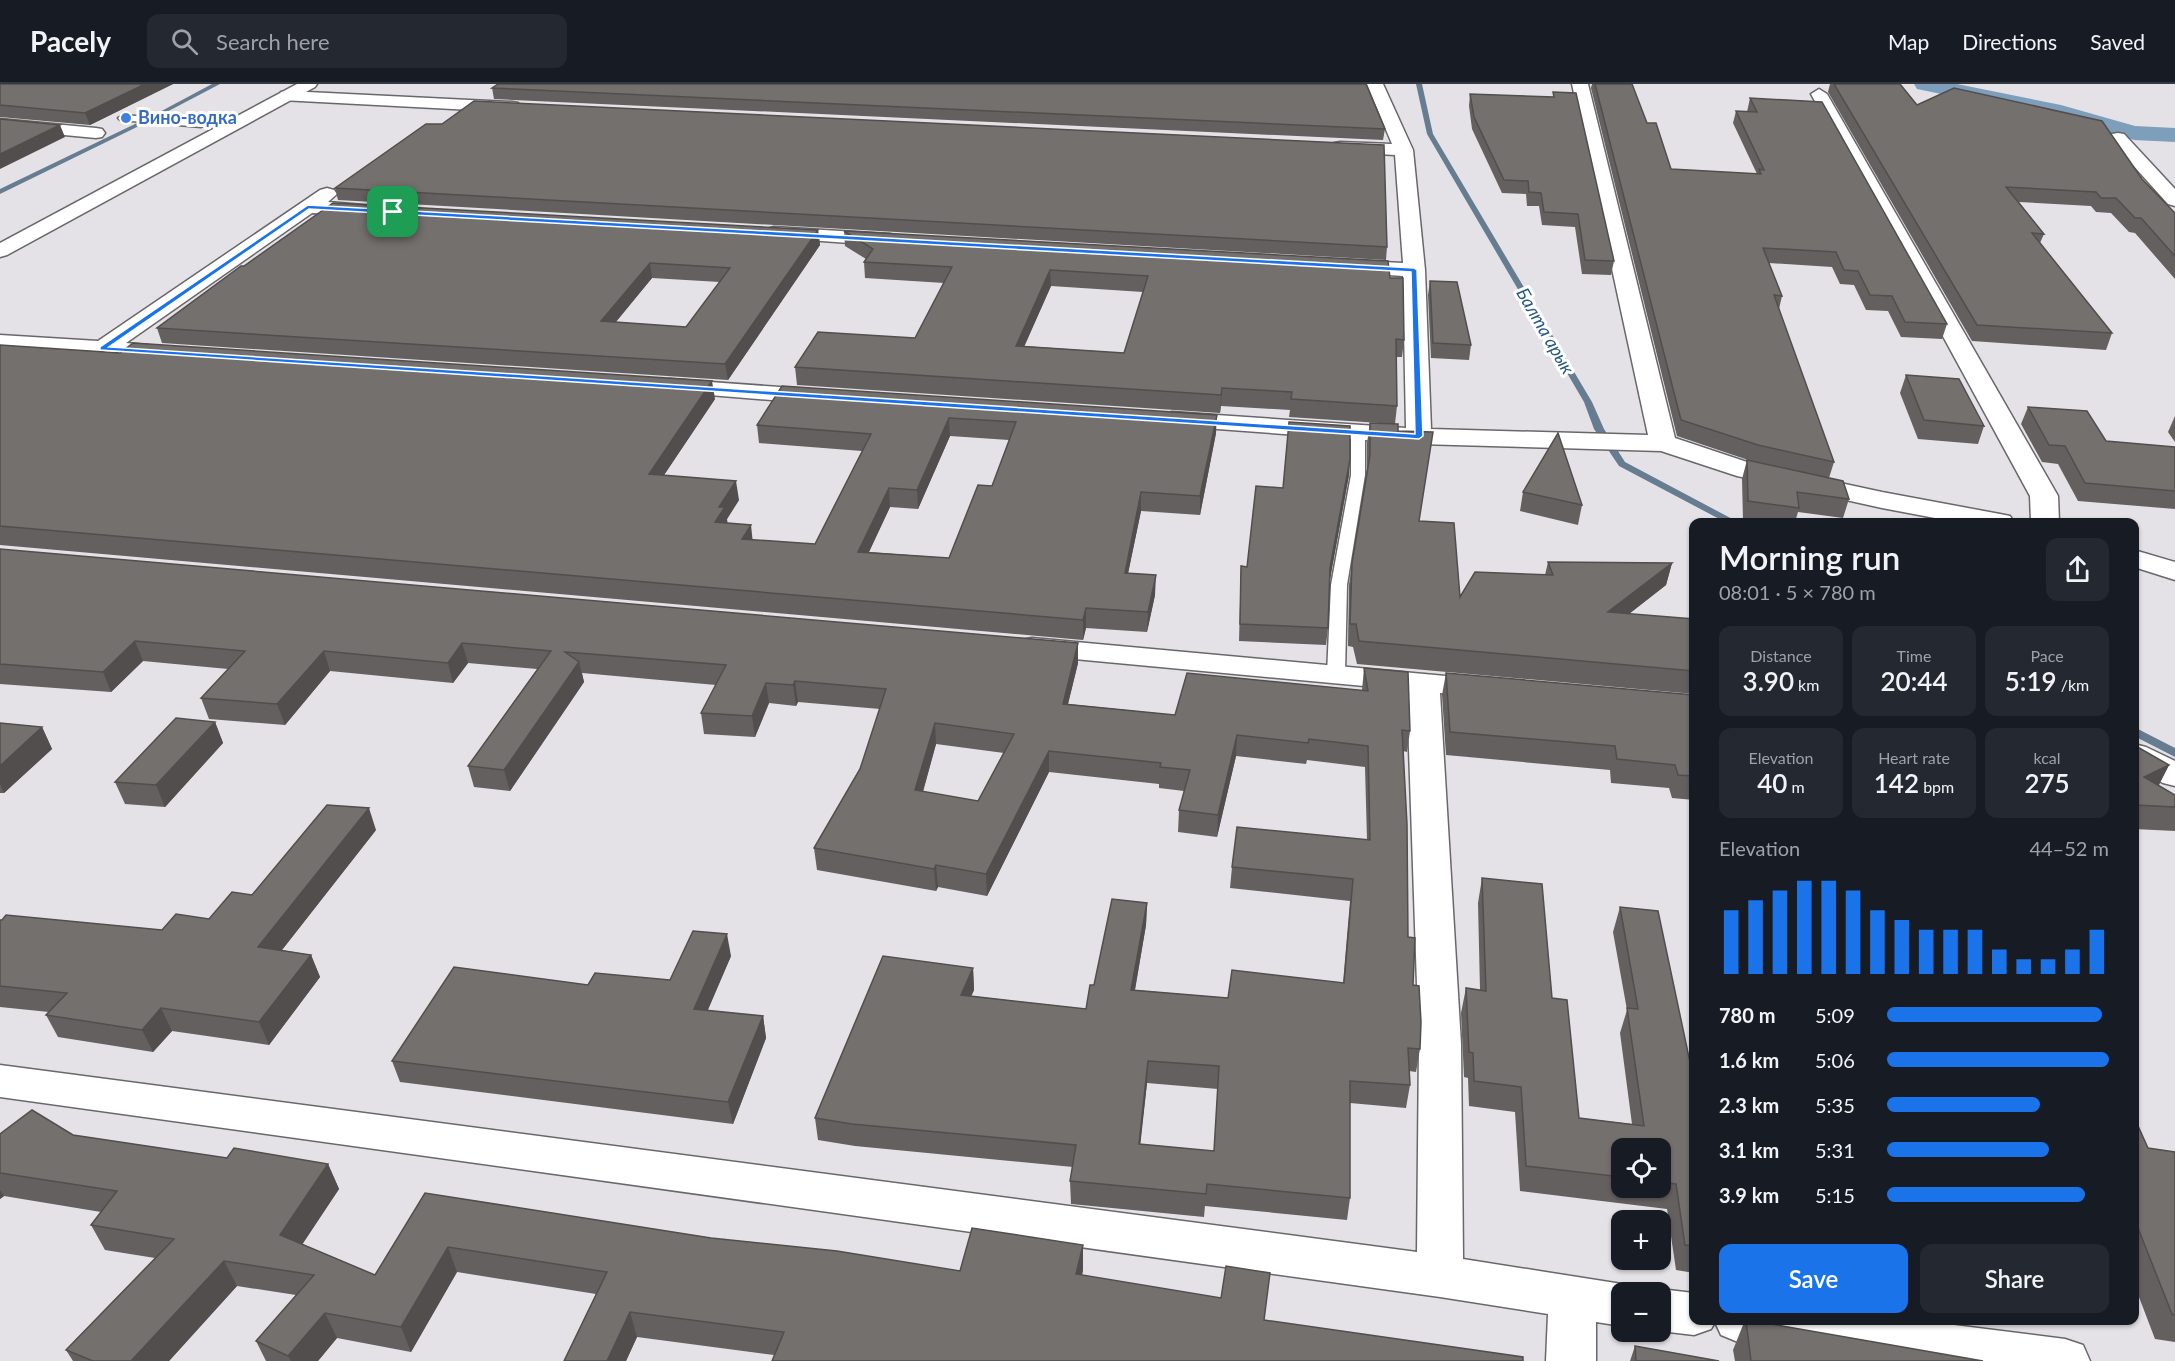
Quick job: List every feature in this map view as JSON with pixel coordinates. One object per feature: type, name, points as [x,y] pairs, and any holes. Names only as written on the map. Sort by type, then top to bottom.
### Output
[{"type":"main road","points":[[53,202],[201,124],[282,90],[309,84]]},
{"type":"main road","points":[[426,125],[486,84]]},
{"type":"main road","points":[[1375,84],[1404,150],[1414,270],[1419,436]]},
{"type":"main road","points":[[1580,84],[1663,443]]},
{"type":"main road","points":[[0,251],[282,90],[527,108]]},
{"type":"main road","points":[[1819,94],[2043,496],[2045,518]]},
{"type":"main road","points":[[0,124],[96,133]]},
{"type":"main road","points":[[2118,138],[2175,200]]},
{"type":"main road","points":[[1321,146],[1404,150]]},
{"type":"main road","points":[[102,349],[347,179]]},
{"type":"main road","points":[[308,207],[391,212]]},
{"type":"main road","points":[[760,233],[915,242]]},
{"type":"main road","points":[[1319,265],[1414,270]]},
{"type":"main road","points":[[0,342],[186,354]]},
{"type":"main road","points":[[641,385],[844,398]]},
{"type":"main road","points":[[1155,419],[1419,436],[1663,443],[1746,470],[1882,500],[1979,518]]},
{"type":"main road","points":[[2139,560],[2175,571]]},
{"type":"main road","points":[[1002,645],[1517,690]]},
{"type":"main road","points":[[1423,682],[1440,1044],[1440,1276]]},
{"type":"main road","points":[[2139,757],[2175,775]]},
{"type":"main road","points":[[0,1081],[1440,1276],[1611,1304]]},
{"type":"main road","points":[[1571,1361],[1572,1299]]},
{"type":"main road","points":[[1671,1311],[1689,1313]]},
{"type":"main road","points":[[1778,1325],[2065,1361]]},
{"type":"lane","points":[[123,118],[201,124]]},
{"type":"lane","points":[[1336,674],[1339,585],[1358,475],[1358,432]]},
{"type":"building","points":[[0,84],[145,84],[85,113],[0,105]]},
{"type":"building","points":[[498,84],[1366,84],[1385,129],[492,88]]},
{"type":"building","points":[[1595,84],[1632,84],[1647,123],[1656,123],[1671,169],[1761,174],[1759,169],[1764,170],[1736,111],[1757,112],[1750,98],[1822,102],[1947,324],[1905,322],[1892,296],[1870,295],[1858,271],[1844,270],[1836,252],[1763,248],[1782,296],[1774,295],[1834,462],[1758,445],[1681,420]]},
{"type":"building","points":[[1834,84],[1900,84],[1917,105],[1954,88],[2102,121],[2142,179],[2175,213],[2175,256],[2141,218],[2135,218],[2116,198],[2101,198],[2096,192],[2006,187],[2044,234],[2032,233],[2112,333],[1977,325]]},
{"type":"building","points":[[1553,92],[1576,93],[1614,261],[1585,260],[1578,214],[1544,212],[1541,193],[1529,192],[1528,181],[1504,180],[1474,117],[1470,94],[1554,97]]},
{"type":"building","points":[[474,101],[1384,145],[1387,247],[335,188],[426,124],[442,124]]},
{"type":"building","points":[[0,119],[60,125],[0,154]]},
{"type":"building","points":[[333,203],[818,230],[725,364],[157,328]],"holes":[[[650,263],[730,268],[686,327],[601,321]]]},
{"type":"building","points":[[844,231],[1388,261],[1390,278],[1403,278],[1404,340],[1396,339],[1397,406],[1291,399],[1292,392],[1222,388],[1221,395],[795,367],[818,332],[915,338],[952,267],[864,262],[873,249]],"holes":[[[1050,270],[1148,276],[1124,353],[1016,346]]]},
{"type":"building","points":[[1430,281],[1457,282],[1471,345],[1433,343]]},
{"type":"building","points":[[133,343],[712,381],[649,474],[736,481],[719,507],[725,507],[715,522],[751,525],[742,539],[815,544],[871,434],[757,425],[782,386],[1217,415],[1200,496],[1141,492],[1125,573],[1156,575],[1148,612],[1086,608],[1083,620],[0,526],[0,345],[120,353]],"holes":[[[949,418],[1016,422],[992,486],[978,485],[949,558],[858,552],[889,488],[917,490]]]},
{"type":"building","points":[[1906,375],[1959,379],[1984,426],[1924,420]]},
{"type":"building","points":[[2028,407],[2087,411],[2106,441],[2175,447],[2175,491],[2085,483],[2065,446],[2049,445]]},
{"type":"building","points":[[1289,422],[1350,426],[1350,459],[1330,568],[1328,628],[1240,624],[1241,566],[1247,567],[1256,486],[1283,488]]},
{"type":"building","points":[[1370,423],[1398,424],[1398,431],[1433,432],[1419,521],[1454,523],[1460,597],[1475,572],[1553,575],[1548,562],[1672,563],[1608,612],[1689,619],[1689,671],[1359,641],[1356,624],[1350,624],[1352,563],[1370,455]]},
{"type":"building","points":[[1558,433],[1582,505],[1523,492]]},
{"type":"building","points":[[1747,460],[1843,481],[1849,499],[1797,492],[1799,508],[1748,501]]},
{"type":"building","points":[[0,549],[1078,643],[1063,704],[1175,715],[1187,673],[1368,691],[1364,668],[1408,672],[1410,731],[1402,730],[1407,824],[1408,937],[1415,938],[1413,985],[1419,986],[1421,1022],[1420,1049],[1408,1048],[1410,1085],[1350,1081],[1350,1198],[1207,1184],[1206,1194],[1070,1181],[1076,1145],[852,1124],[815,1118],[883,956],[973,968],[961,995],[1086,1009],[1090,985],[1094,985],[1112,899],[1147,903],[1131,990],[1228,998],[1232,970],[1344,983],[1353,879],[1232,867],[1237,827],[1370,840],[1368,746],[1309,739],[1308,743],[1237,735],[1218,815],[1179,810],[1190,770],[1160,767],[1161,763],[1049,751],[986,874],[936,865],[934,869],[814,848],[860,769],[886,689],[795,681],[793,685],[766,683],[752,716],[701,713],[726,665],[565,652],[579,662],[504,770],[468,766],[551,651],[462,643],[448,663],[324,651],[277,704],[201,698],[245,651],[135,641],[103,672],[0,664]],"holes":[[[935,723],[1014,734],[978,801],[915,790]],[[1148,1061],[1219,1066],[1214,1151],[1139,1144]]]},
{"type":"building","points":[[1446,673],[1689,695],[1689,776],[1678,775],[1675,765],[1617,759],[1615,746],[1450,732]]},
{"type":"building","points":[[176,718],[215,722],[156,785],[115,782]]},
{"type":"building","points":[[0,723],[42,727],[0,766]]},
{"type":"building","points":[[2139,748],[2169,765],[2144,777],[2175,795],[2175,807],[2139,805]]},
{"type":"building","points":[[327,805],[369,808],[258,947],[311,955],[259,1022],[161,1008],[142,1030],[46,1015],[67,993],[0,986],[0,920],[6,915],[162,930],[176,914],[209,919],[232,892],[252,895]]},
{"type":"building","points":[[1482,878],[1542,884],[1552,998],[1567,1000],[1579,1118],[1644,1126],[1627,1008],[1638,1009],[1620,907],[1658,911],[1689,1058],[1689,1245],[1685,1245],[1676,1184],[1671,1183],[1671,1138],[1611,1138],[1611,1176],[1526,1166],[1521,1087],[1474,1081],[1473,1053],[1469,1052],[1466,988],[1486,991]]},
{"type":"building","points":[[693,931],[727,934],[694,1009],[763,1016],[728,1102],[392,1061],[454,967],[588,985],[595,973],[670,980]]},
{"type":"building","points":[[32,1110],[73,1135],[227,1158],[234,1148],[328,1164],[280,1235],[375,1275],[425,1193],[711,1238],[837,1251],[960,1271],[972,1228],[1083,1245],[1076,1274],[1221,1298],[1226,1266],[1270,1273],[1264,1320],[1523,1357],[1523,1361],[772,1361],[784,1332],[630,1312],[607,1361],[564,1361],[607,1272],[448,1247],[401,1327],[325,1313],[288,1356],[256,1341],[314,1275],[224,1261],[131,1361],[93,1361],[66,1350],[174,1239],[91,1225],[117,1191],[0,1173],[0,1134]]},
{"type":"building","points":[[2139,1128],[2148,1148],[2175,1152],[2175,1315],[2172,1314],[2139,1231]]},
{"type":"building","points":[[1747,1325],[1777,1325],[1983,1361],[1751,1361]]},
{"type":"building","points":[[1635,1346],[1719,1361],[1636,1361]]},
{"type":"waterway","points":[[157,115],[217,84]]},
{"type":"waterway","name":"Балта арык","points":[[1419,84],[1430,134],[1588,402],[1599,429],[1622,464],[1725,518]]},
{"type":"waterway","name":"Балта арык","points":[[1925,84],[2061,112],[2134,133],[2175,135]]},
{"type":"waterway","points":[[0,192],[137,125]]},
{"type":"waterway","name":"Балта арык","points":[[2139,734],[2175,753]]},
{"type":"place","name":"Вино-водка","points":[[126,118]]},
{"type":"route","points":[[308,207],[393,212],[1414,270],[1419,436],[102,349],[308,207]]}]
